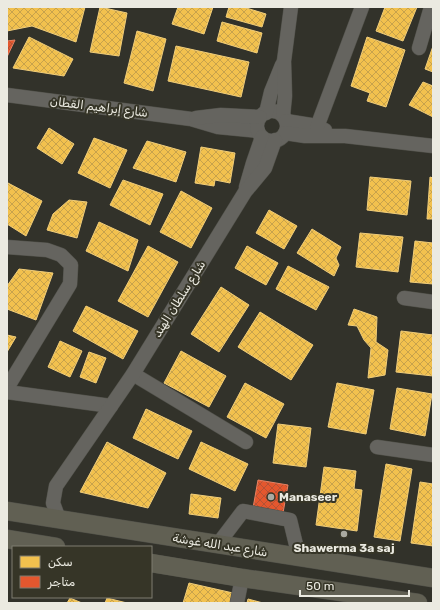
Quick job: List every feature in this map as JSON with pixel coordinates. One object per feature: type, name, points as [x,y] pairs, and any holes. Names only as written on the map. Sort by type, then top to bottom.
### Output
[{"type":"main road","name":"شارع عبد الله غوشة","points":[[7,511],[433,578]]},
{"type":"main road","points":[[7,539],[50,546]]},
{"type":"main road","points":[[152,563],[242,578],[418,603]]},
{"type":"street","name":"شارع سلطان الهند","points":[[59,520],[53,503],[56,486],[133,374],[245,192],[253,163],[285,96],[284,61],[291,7]]},
{"type":"street","points":[[317,127],[362,7]]},
{"type":"street","points":[[419,48],[432,7]]},
{"type":"street","name":"شارع إبراهيم القطان","points":[[7,95],[191,119],[221,115],[272,126],[305,136],[344,136],[433,146]]},
{"type":"street","name":"شارع إبراهيم القطان","points":[[272,126],[317,127],[344,136]]},
{"type":"street","points":[[7,246],[47,250],[61,255],[71,265],[70,284],[7,388]]},
{"type":"street","points":[[404,298],[433,302]]},
{"type":"street","points":[[133,374],[246,442]]},
{"type":"street","points":[[7,392],[112,406]]},
{"type":"street","points":[[377,447],[433,454]]},
{"type":"street","points":[[218,544],[243,511],[290,520],[299,557]]},
{"type":"street","points":[[237,603],[242,578]]},
{"type":"building: سكن","points":[[7,7],[85,7],[76,42],[32,26],[7,31]]},
{"type":"building: سكن","points":[[100,7],[127,13],[119,56],[90,52]]},
{"type":"building: سكن","points":[[178,7],[213,7],[204,34],[172,24]]},
{"type":"building: سكن","points":[[229,7],[243,7],[266,14],[262,27],[226,17]]},
{"type":"building: سكن","points":[[385,7],[417,7],[403,41],[376,31]]},
{"type":"building: سكن","points":[[222,22],[262,33],[257,53],[217,41]]},
{"type":"building: سكن","points":[[137,31],[166,39],[153,91],[124,83]]},
{"type":"building: سكن","points":[[29,37],[73,59],[64,76],[13,68]]},
{"type":"building: سكن","points":[[367,37],[405,50],[386,107],[367,101],[370,93],[351,86]]},
{"type":"building: سكن","points":[[176,46],[249,62],[241,97],[168,81]]},
{"type":"building: سكن","points":[[433,46],[433,72],[425,69]]},
{"type":"building: سكن","points":[[423,82],[433,86],[433,117],[409,105]]},
{"type":"building: سكن","points":[[49,128],[74,144],[62,164],[37,148]]},
{"type":"building: سكن","points":[[94,138],[127,150],[110,188],[78,173]]},
{"type":"building: سكن","points":[[147,141],[186,152],[176,182],[133,168]]},
{"type":"building: سكن","points":[[201,147],[235,153],[230,183],[215,180],[214,186],[195,183]]},
{"type":"building: سكن","points":[[370,177],[411,181],[407,215],[367,210]]},
{"type":"building: سكن","points":[[430,177],[433,178],[433,219],[427,219]]},
{"type":"building: سكن","points":[[123,180],[163,194],[150,225],[110,205]]},
{"type":"building: سكن","points":[[8,183],[42,201],[26,236],[7,224]]},
{"type":"building: سكن","points":[[181,191],[212,208],[191,248],[160,232]]},
{"type":"building: سكن","points":[[69,200],[87,202],[77,238],[47,230],[53,214]]},
{"type":"building: سكن","points":[[269,210],[297,226],[284,249],[256,233]]},
{"type":"building: سكن","points":[[99,222],[138,240],[128,271],[86,251]]},
{"type":"building: سكن","points":[[312,229],[341,247],[336,258],[339,265],[334,276],[297,253]]},
{"type":"building: سكن","points":[[360,233],[403,237],[398,272],[356,267]]},
{"type":"building: سكن","points":[[415,241],[433,243],[433,284],[410,282]]},
{"type":"building: سكن","points":[[148,246],[178,262],[148,317],[118,301]]},
{"type":"building: سكن","points":[[247,246],[278,263],[266,285],[235,268]]},
{"type":"building: سكن","points":[[288,266],[329,287],[316,310],[276,289]]},
{"type":"building: سكن","points":[[19,269],[53,273],[36,320],[7,309],[7,286]]},
{"type":"building: سكن","points":[[221,287],[249,305],[219,352],[191,334]]},
{"type":"building: سكن","points":[[86,306],[138,331],[123,359],[73,331]]},
{"type":"building: سكن","points":[[354,309],[377,317],[376,342],[388,350],[385,375],[368,378],[371,348],[364,340],[357,326],[348,325]]},
{"type":"building: سكن","points":[[260,312],[313,345],[291,380],[238,347]]},
{"type":"building: سكن","points":[[401,331],[433,335],[433,376],[396,372]]},
{"type":"building: سكن","points":[[7,335],[16,337],[7,352]]},
{"type":"building: سكن","points":[[60,341],[82,351],[70,377],[48,367]]},
{"type":"building: سكن","points":[[181,351],[226,376],[209,407],[164,383]]},
{"type":"building: سكن","points":[[89,352],[106,358],[96,383],[80,377]]},
{"type":"building: سكن","points":[[245,383],[284,404],[266,438],[227,417]]},
{"type":"building: سكن","points":[[337,383],[374,390],[366,434],[328,427]]},
{"type":"building: سكن","points":[[397,388],[432,394],[425,436],[390,429]]},
{"type":"building: سكن","points":[[146,409],[192,431],[178,459],[133,438]]},
{"type":"building: سكن","points":[[278,424],[311,428],[306,467],[273,463]]},
{"type":"building: سكن","points":[[107,442],[166,473],[148,508],[80,492]]},
{"type":"building: سكن","points":[[201,442],[248,464],[235,491],[189,469]]},
{"type":"building: سكن","points":[[386,464],[412,469],[400,541],[374,537]]},
{"type":"building: سكن","points":[[324,467],[356,471],[354,489],[362,490],[357,531],[316,525]]},
{"type":"building: سكن","points":[[420,482],[433,484],[433,546],[411,543]]},
{"type":"building: سكن","points":[[191,494],[221,498],[218,518],[189,514]]},
{"type":"building: سكن","points":[[189,583],[233,593],[231,603],[183,603]]},
{"type":"building: سكن","points":[[70,598],[82,603],[67,603]]},
{"type":"building: سكن","points":[[107,598],[127,603],[105,603]]},
{"type":"building: سكن","points":[[248,599],[263,603],[247,603]]},
{"type":"building: متاجر","points":[[15,40],[7,57],[7,41]]},
{"type":"building: متاجر","name":"Manaseer","points":[[258,480],[288,485],[283,513],[253,508]]},
{"type":"place","name":"Manaseer","points":[[271,497]]},
{"type":"place","name":"Shawerma 3a saj","points":[[344,534]]}]
